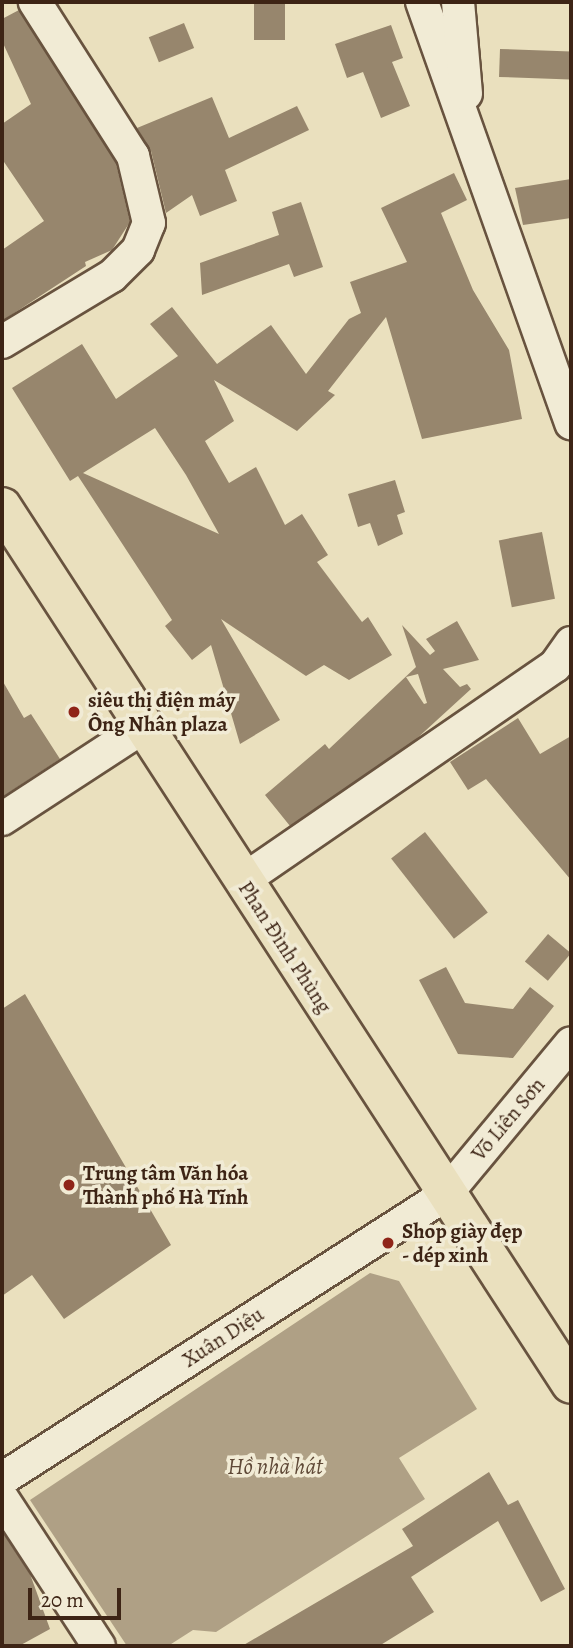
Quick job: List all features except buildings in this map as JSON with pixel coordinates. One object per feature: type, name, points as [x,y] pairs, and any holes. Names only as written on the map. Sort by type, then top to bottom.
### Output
[{"type":"main road","name":"Phan Đình Phùng","points":[[2,507],[445,1195],[571,1384]]},
{"type":"street","points":[[2,342],[112,276],[138,250],[149,223],[133,156],[35,2]]},
{"type":"street","points":[[422,2],[470,131],[571,423]]},
{"type":"street","points":[[458,2],[470,131]]},
{"type":"street","points":[[242,881],[555,666],[569,653]]},
{"type":"street","points":[[2,819],[143,727]]},
{"type":"street","name":"Võ Liên Sơn","points":[[445,1195],[571,1043]]},
{"type":"street","name":"Xuân Diệu","points":[[2,1479],[445,1195]]},
{"type":"street","points":[[2,1498],[99,1646]]},
{"type":"water","name":"Hồ nhà hát","points":[[370,1273],[399,1281],[477,1409],[399,1458],[425,1499],[216,1632],[193,1630],[168,1646],[127,1646],[30,1500]]},
{"type":"place","name":"siêu thị điện máy Ông Nhân plaza","points":[[74,712]]},
{"type":"place","name":"Trung tâm Văn hóa Thành phố Hà Tĩnh","points":[[69,1185]]},
{"type":"place","name":"Shop giày đẹp - dép xinh","points":[[388,1243]]}]
